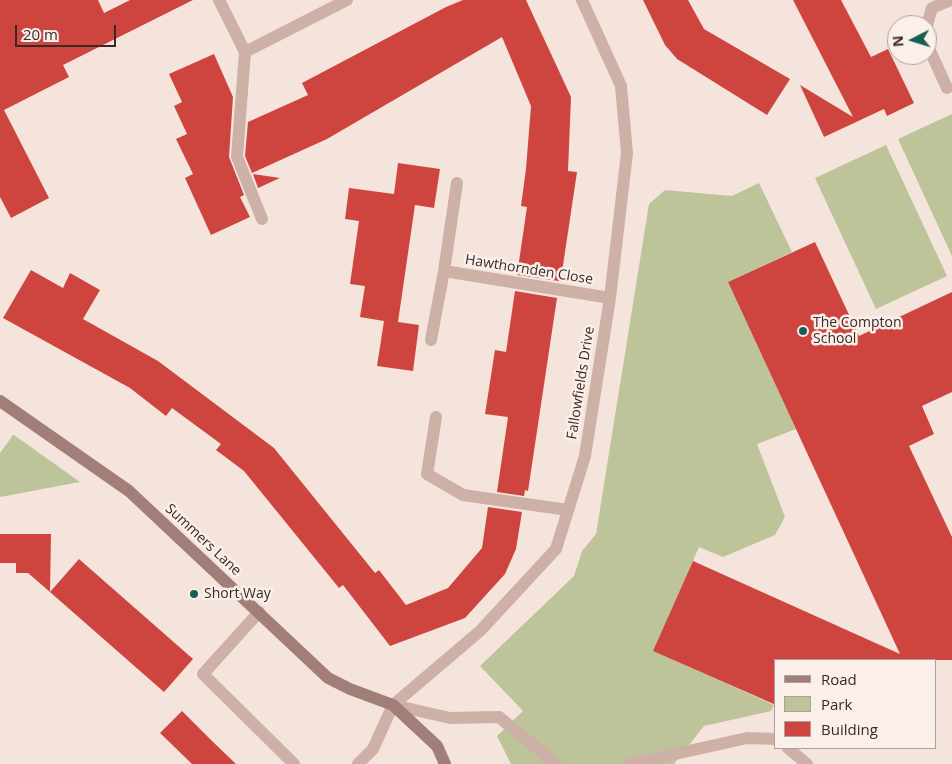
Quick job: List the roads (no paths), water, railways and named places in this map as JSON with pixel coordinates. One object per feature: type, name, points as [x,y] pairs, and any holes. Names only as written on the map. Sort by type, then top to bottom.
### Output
[{"type":"street","points":[[219,0],[245,52],[238,157],[262,219]]},
{"type":"street","points":[[245,52],[347,0]]},
{"type":"street","name":"Fallowfields Drive","points":[[393,705],[480,631],[556,549],[585,456],[610,298],[627,153],[620,86],[582,0]]},
{"type":"street","points":[[930,15],[932,8],[950,0]]},
{"type":"street","points":[[937,65],[947,88]]},
{"type":"street","name":"Hawthornden Close","points":[[431,340],[444,271],[457,183]]},
{"type":"street","name":"Hawthornden Close","points":[[444,271],[610,298]]},
{"type":"street","name":"Summers Lane","points":[[0,401],[129,491],[328,678],[350,689],[393,705],[437,746],[445,764]]},
{"type":"street","points":[[436,417],[427,474],[463,495],[568,510]]},
{"type":"street","points":[[259,612],[203,674],[294,764]]},
{"type":"street","points":[[358,764],[373,749],[393,705],[450,718],[499,717],[556,764]]},
{"type":"street","points":[[630,764],[747,738],[774,739]]},
{"type":"street","points":[[789,749],[807,764]]},
{"type":"place","name":"The Compton School","points":[[803,331]]},
{"type":"place","name":"Short Way","points":[[194,594]]}]
